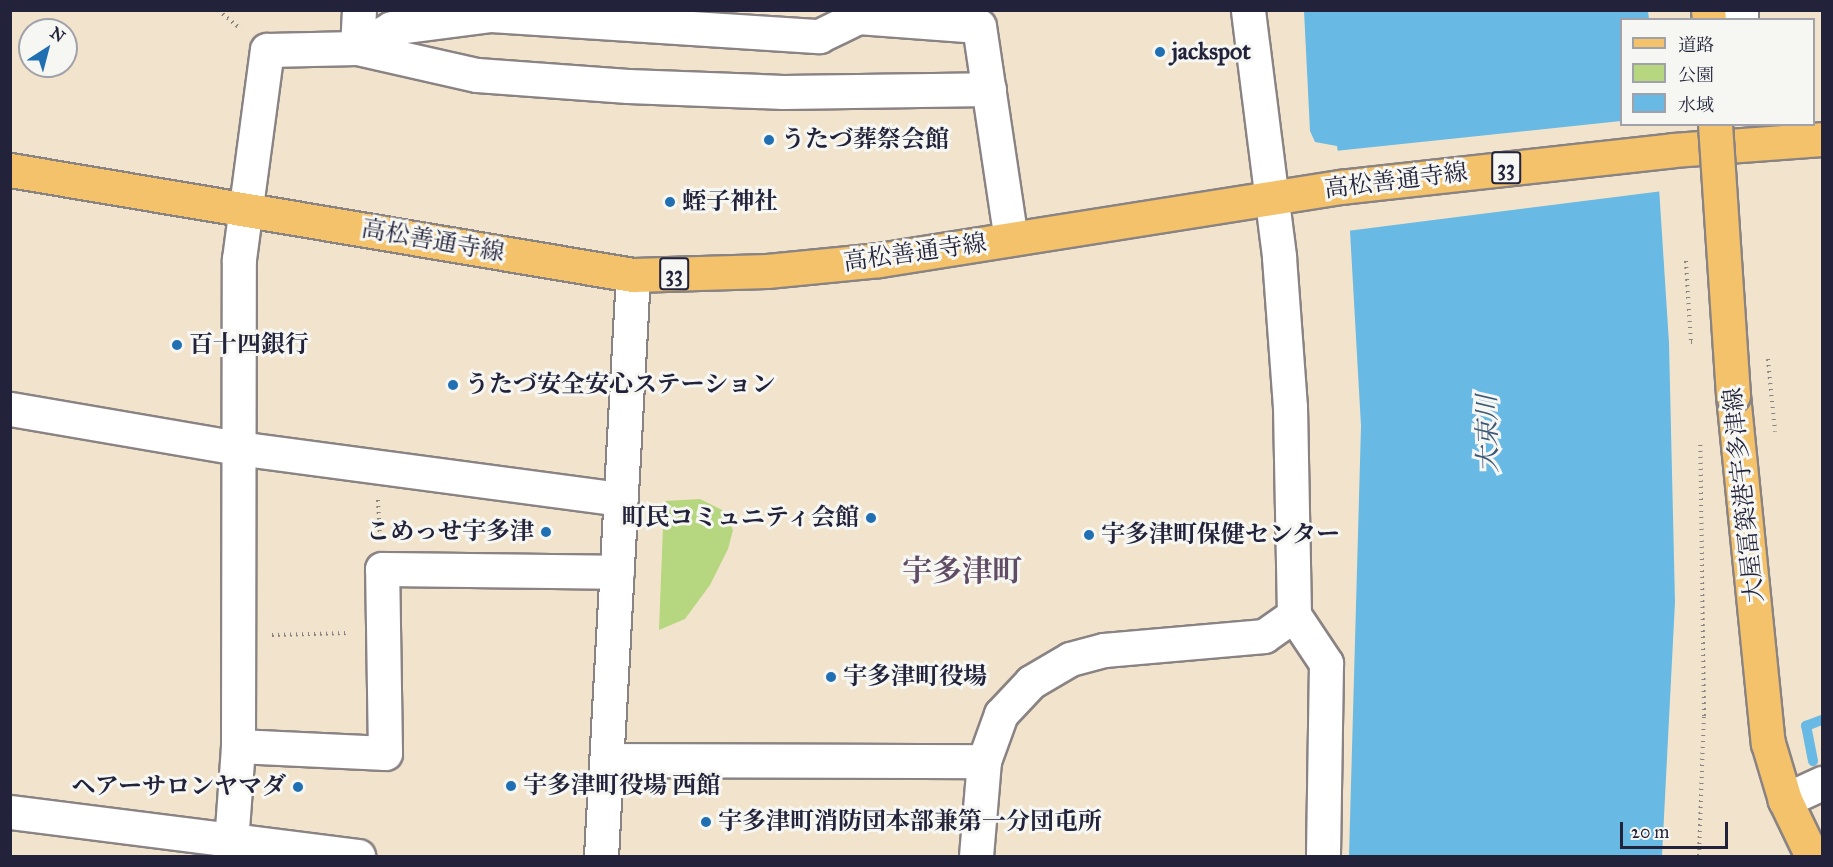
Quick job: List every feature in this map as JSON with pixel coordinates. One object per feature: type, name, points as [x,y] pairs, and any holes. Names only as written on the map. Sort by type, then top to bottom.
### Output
[{"type":"main road","name":"大屋冨築港宇多津線","points":[[1715,126],[1733,395],[1768,743],[1785,800],[1812,856]]},
{"type":"main road","name":"高松善通寺線","points":[[10,170],[245,212],[633,275],[767,272],[879,260],[1273,196],[1673,150],[1746,134],[1822,139]]},
{"type":"street","points":[[357,48],[359,10]]},
{"type":"street","points":[[1248,10],[1273,196],[1290,407],[1294,615],[1326,663],[1323,856]]},
{"type":"street","points":[[357,48],[391,28],[491,15],[819,36],[858,17],[979,26],[1011,239]]},
{"type":"street","points":[[230,849],[238,746],[239,259],[267,50],[357,48],[477,75],[628,86],[783,92],[989,89]]},
{"type":"street","points":[[601,856],[633,275]]},
{"type":"street","points":[[10,409],[238,448],[621,499]]},
{"type":"street","points":[[238,746],[385,753],[382,569],[617,573]]},
{"type":"street","points":[[976,856],[984,761],[1001,714],[1031,682],[1070,659],[1104,650],[1264,636],[1294,615]]},
{"type":"street","points":[[607,760],[984,761]]},
{"type":"street","points":[[1785,800],[1822,783]]},
{"type":"street","points":[[10,812],[230,849],[358,856]]},
{"type":"path","points":[[1699,856],[1704,716],[1700,429]]},
{"type":"path","points":[[376,466],[382,569]]},
{"type":"path","points":[[238,636],[382,632]]},
{"type":"green space","points":[[700,499],[724,511],[733,530],[728,549],[710,585],[685,619],[659,630],[664,501]]},
{"type":"water","name":"大束川","points":[[1304,11],[1648,11],[1649,18],[1620,18],[1620,126],[1655,126],[1669,343],[1675,602],[1662,856],[1349,856],[1361,426],[1350,231],[1337,146],[1315,142],[1310,131]]},
{"type":"pier","points":[[1620,121],[1620,126],[1658,126],[1663,191],[1347,231],[1335,151]]},
{"type":"waterway","points":[[1813,761],[1806,726],[1822,720]]},
{"type":"place","name":"jackspot","points":[[1160,52]]},
{"type":"place","name":"うたづ葬祭会館","points":[[769,140]]},
{"type":"place","name":"蛭子神社","points":[[670,202]]},
{"type":"place","name":"百十四銀行","points":[[177,345]]},
{"type":"place","name":"うたづ安全安心ステーション","points":[[453,385]]},
{"type":"place","name":"町民コミュニティ会館","points":[[871,518]]},
{"type":"place","name":"こめっせ宇多津","points":[[546,532]]},
{"type":"place","name":"宇多津町保健センター","points":[[1089,535]]},
{"type":"place","name":"宇多津町役場","points":[[831,677]]},
{"type":"place","name":"宇多津町役場 西館","points":[[511,786]]},
{"type":"place","name":"ヘアーサロンヤマダ","points":[[298,787]]},
{"type":"place","name":"宇多津町消防団本部兼第一分団屯所","points":[[706,822]]},
{"type":"district","name":"宇多津町","points":[[962,571]]}]
